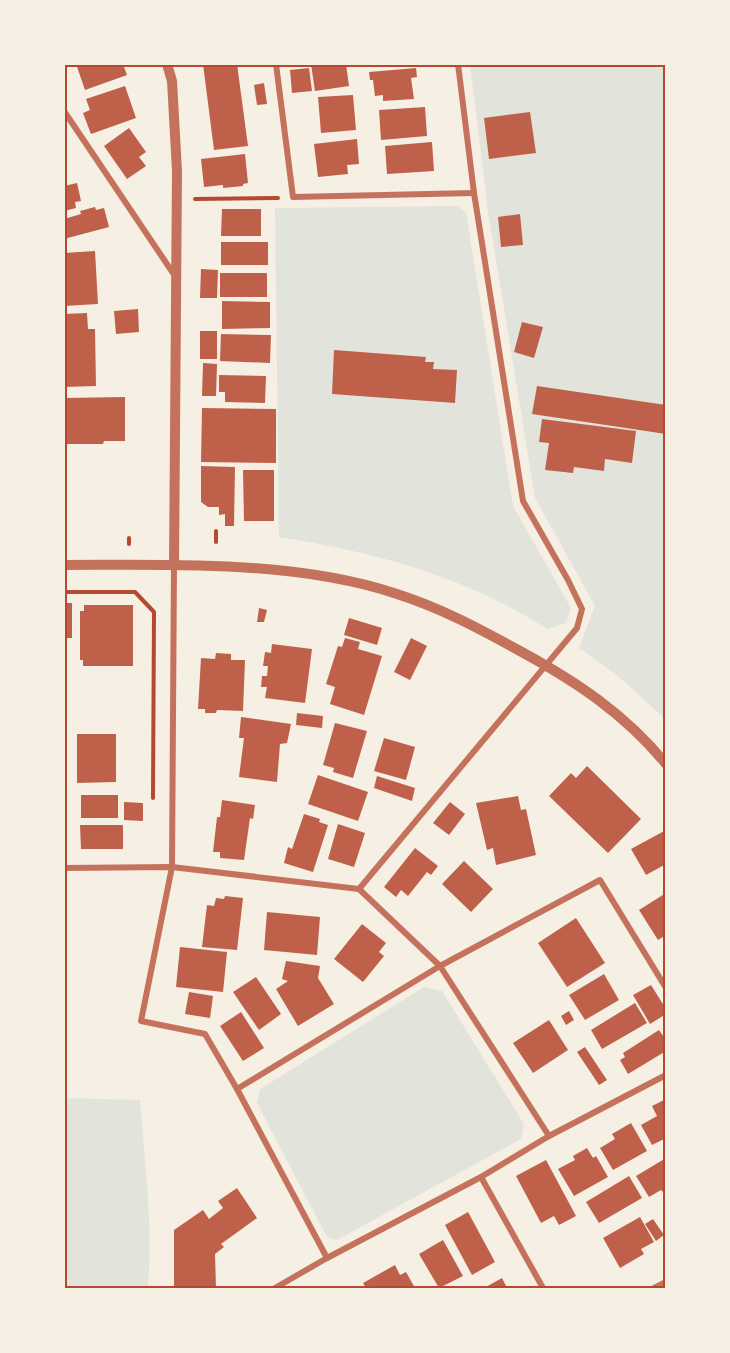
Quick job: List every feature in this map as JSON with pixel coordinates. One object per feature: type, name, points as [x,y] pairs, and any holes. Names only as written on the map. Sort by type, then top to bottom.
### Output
[{"type":"street","points":[[167,64],[172,81],[177,171],[172,867],[141,1021],[204,1034],[237,1089],[327,1258]]},
{"type":"street","points":[[276,64],[292,197],[474,193]]},
{"type":"street","points":[[359,890],[576,628],[582,609],[523,501],[474,193],[458,64]]},
{"type":"street","points":[[64,111],[176,276]]},
{"type":"street","points":[[64,565],[174,565],[273,570],[348,580],[396,593],[453,615],[544,664],[590,692],[647,742],[666,764]]},
{"type":"street","points":[[64,868],[172,867],[359,890],[440,966],[549,1136]]},
{"type":"street","points":[[237,1089],[440,966],[600,880],[666,988]]},
{"type":"street","points":[[274,1288],[481,1177],[549,1136],[666,1075]]},
{"type":"street","points":[[481,1177],[543,1288]]},
{"type":"street","points":[[654,1288],[666,1282]]},
{"type":"path","points":[[194,199],[292,197]]},
{"type":"path","points":[[216,531],[216,542]]},
{"type":"path","points":[[129,538],[129,544]]},
{"type":"path","points":[[130,585],[130,592]]},
{"type":"path","points":[[64,592],[135,592],[154,612],[153,810]]},
{"type":"shaded area","points":[[470,65],[665,65],[665,719],[617,675],[579,648],[595,606],[535,498],[488,211]]},
{"type":"shaded area","points":[[457,206],[466,212],[513,506],[571,608],[566,623],[547,629],[484,594],[418,569],[349,550],[279,537],[275,208]]},
{"type":"shaded area","points":[[424,987],[442,991],[524,1124],[521,1139],[337,1240],[327,1237],[257,1103],[260,1089]]},
{"type":"shaded area","points":[[65,1098],[140,1100],[149,1218],[148,1288],[65,1288]]},
{"type":"building","points":[[76,64],[123,64],[127,75],[85,90]]},
{"type":"building","points":[[203,64],[237,64],[248,146],[214,150]]},
{"type":"building","points":[[311,64],[346,64],[349,86],[315,91]]},
{"type":"building","points":[[309,68],[312,91],[292,93],[290,70]]},
{"type":"building","points":[[416,68],[417,77],[411,78],[414,99],[383,101],[383,95],[375,96],[373,80],[370,80],[369,72]]},
{"type":"building","points":[[264,83],[267,104],[257,105],[254,85]]},
{"type":"building","points":[[125,86],[136,118],[91,134],[83,113],[90,110],[86,99]]},
{"type":"building","points":[[353,95],[356,130],[321,133],[318,97]]},
{"type":"building","points":[[425,107],[427,136],[381,140],[379,110]]},
{"type":"building","points":[[530,112],[536,153],[489,159],[484,118]]},
{"type":"building","points":[[129,128],[146,152],[139,157],[146,166],[127,179],[104,146]]},
{"type":"building","points":[[357,139],[359,164],[347,165],[348,174],[318,177],[314,144]]},
{"type":"building","points":[[432,142],[434,171],[387,174],[385,146]]},
{"type":"building","points":[[245,154],[248,183],[243,186],[223,188],[223,185],[204,187],[201,159]]},
{"type":"building","points":[[77,183],[81,201],[75,202],[76,208],[64,211],[64,186]]},
{"type":"building","points":[[95,207],[96,210],[104,208],[109,227],[64,239],[64,219]]},
{"type":"building","points":[[222,209],[261,209],[261,236],[221,236]]},
{"type":"building","points":[[520,214],[523,245],[501,247],[498,217]]},
{"type":"building","points":[[221,242],[268,242],[268,265],[221,265]]},
{"type":"building","points":[[95,251],[98,304],[64,306],[64,253]]},
{"type":"building","points":[[201,269],[218,270],[217,298],[200,298]]},
{"type":"building","points":[[220,273],[267,273],[267,297],[220,297]]},
{"type":"building","points":[[222,301],[270,302],[270,328],[222,329]]},
{"type":"building","points":[[138,309],[139,332],[116,334],[114,311]]},
{"type":"building","points":[[87,313],[88,329],[95,329],[96,386],[64,387],[64,314]]},
{"type":"building","points":[[522,322],[543,327],[534,358],[514,352]]},
{"type":"building","points":[[200,331],[217,331],[217,359],[200,359]]},
{"type":"building","points":[[221,334],[271,335],[270,363],[220,361]]},
{"type":"building","points":[[334,350],[426,357],[425,362],[434,362],[433,369],[457,370],[455,403],[332,394]]},
{"type":"building","points":[[203,363],[217,364],[216,396],[202,396]]},
{"type":"building","points":[[219,375],[266,376],[265,403],[225,402],[225,392],[219,392]]},
{"type":"building","points":[[537,386],[666,405],[666,434],[532,414]]},
{"type":"building","points":[[125,397],[125,441],[104,441],[103,444],[64,444],[64,398]]},
{"type":"building","points":[[202,408],[276,409],[276,463],[201,462]]},
{"type":"building","points":[[542,419],[636,431],[632,463],[605,459],[604,471],[574,467],[573,473],[545,470],[549,443],[539,442]]},
{"type":"building","points":[[201,466],[235,467],[234,526],[225,526],[225,514],[219,515],[219,507],[208,507],[201,502]]},
{"type":"building","points":[[243,470],[274,470],[274,521],[244,521]]},
{"type":"building","points":[[64,603],[72,603],[72,638],[64,638]]},
{"type":"building","points":[[84,605],[133,605],[133,666],[83,666],[83,660],[80,660],[80,611],[84,611]]},
{"type":"building","points":[[259,608],[267,610],[264,622],[257,622]]},
{"type":"building","points":[[349,618],[382,628],[377,645],[344,635]]},
{"type":"building","points":[[345,638],[360,642],[358,649],[382,656],[364,715],[330,704],[335,687],[326,684],[338,646],[342,647]]},
{"type":"building","points":[[411,638],[427,646],[410,680],[394,672]]},
{"type":"building","points":[[272,644],[312,649],[305,703],[265,698],[267,687],[261,687],[262,676],[267,676],[268,666],[263,666],[265,652],[271,653]]},
{"type":"building","points":[[216,653],[231,654],[231,660],[245,660],[243,711],[217,710],[216,713],[205,713],[205,709],[198,709],[201,658],[215,659]]},
{"type":"building","points":[[297,713],[323,716],[322,728],[296,725]]},
{"type":"building","points":[[241,717],[291,724],[287,743],[280,744],[277,782],[239,777],[244,738],[239,738]]},
{"type":"building","points":[[335,723],[367,731],[353,778],[333,772],[334,768],[323,765]]},
{"type":"building","points":[[77,734],[116,734],[116,782],[77,783]]},
{"type":"building","points":[[384,738],[415,747],[406,780],[374,771]]},
{"type":"building","points":[[587,766],[641,819],[608,853],[549,796],[571,773],[576,778]]},
{"type":"building","points":[[318,775],[368,792],[358,821],[308,804]]},
{"type":"building","points":[[377,776],[415,788],[412,801],[374,788]]},
{"type":"building","points":[[81,795],[118,795],[118,818],[81,818]]},
{"type":"building","points":[[518,796],[521,810],[526,809],[536,855],[496,865],[493,848],[487,850],[476,803]]},
{"type":"building","points":[[222,800],[255,805],[253,819],[250,818],[244,860],[220,858],[220,852],[213,852],[217,817],[220,817]]},
{"type":"building","points":[[124,802],[143,803],[143,821],[124,820]]},
{"type":"building","points":[[450,802],[465,814],[449,835],[433,823]]},
{"type":"building","points":[[304,814],[320,819],[319,822],[328,825],[313,872],[284,863],[288,847],[292,849]]},
{"type":"building","points":[[338,824],[365,833],[354,867],[328,859]]},
{"type":"building","points":[[80,825],[123,825],[123,849],[81,849]]},
{"type":"building","points":[[666,830],[666,864],[646,875],[631,849]]},
{"type":"building","points":[[415,848],[438,866],[431,875],[427,872],[408,896],[401,890],[396,897],[384,887]]},
{"type":"building","points":[[464,861],[493,889],[471,912],[442,884]]},
{"type":"building","points":[[666,893],[666,935],[658,940],[639,910]]},
{"type":"building","points":[[225,896],[243,898],[237,950],[202,947],[207,905],[214,906],[216,898],[224,899]]},
{"type":"building","points":[[267,912],[320,917],[317,955],[264,950]]},
{"type":"building","points":[[576,918],[605,963],[567,987],[538,943]]},
{"type":"building","points":[[362,924],[386,943],[379,952],[384,956],[363,982],[334,959]]},
{"type":"building","points":[[180,947],[227,952],[223,992],[176,987]]},
{"type":"building","points":[[286,961],[320,966],[318,978],[334,1004],[298,1026],[276,989],[288,981],[282,979]]},
{"type":"building","points":[[604,974],[619,1000],[585,1020],[569,995]]},
{"type":"building","points":[[256,977],[281,1014],[259,1030],[233,992]]},
{"type":"building","points":[[651,985],[666,1009],[666,1014],[650,1024],[633,995]]},
{"type":"building","points":[[189,992],[213,996],[210,1018],[185,1014]]},
{"type":"building","points":[[635,1003],[647,1023],[602,1049],[591,1030]]},
{"type":"building","points":[[569,1011],[574,1020],[566,1025],[561,1016]]},
{"type":"building","points":[[241,1012],[264,1048],[243,1061],[220,1026]]},
{"type":"building","points":[[549,1020],[568,1050],[533,1073],[513,1043]]},
{"type":"building","points":[[659,1030],[666,1040],[666,1051],[628,1074],[620,1060],[625,1057],[623,1053]]},
{"type":"building","points":[[585,1047],[607,1080],[599,1085],[577,1052]]},
{"type":"building","points":[[666,1099],[666,1138],[652,1145],[641,1125],[657,1116],[652,1106]]},
{"type":"building","points":[[631,1123],[647,1151],[613,1170],[600,1148],[615,1139],[612,1134]]},
{"type":"building","points":[[587,1148],[593,1158],[596,1156],[608,1177],[574,1196],[558,1169],[575,1160],[573,1156]]},
{"type":"building","points":[[666,1158],[666,1190],[663,1192],[661,1190],[649,1197],[636,1176]]},
{"type":"building","points":[[546,1160],[576,1216],[559,1225],[554,1216],[541,1223],[516,1176]]},
{"type":"building","points":[[629,1176],[642,1198],[599,1223],[586,1202]]},
{"type":"building","points":[[237,1188],[257,1218],[221,1244],[224,1247],[215,1254],[216,1288],[174,1288],[174,1230],[203,1210],[209,1219],[223,1208],[218,1201]]},
{"type":"building","points":[[468,1212],[495,1262],[472,1275],[445,1225]]},
{"type":"building","points":[[640,1217],[654,1242],[641,1249],[644,1254],[620,1268],[603,1238]]},
{"type":"building","points":[[653,1219],[664,1235],[656,1241],[645,1224]]},
{"type":"building","points":[[443,1240],[463,1276],[439,1288],[419,1254]]},
{"type":"building","points":[[395,1265],[400,1275],[406,1272],[415,1288],[366,1288],[363,1283]]},
{"type":"building","points":[[502,1278],[507,1288],[484,1288]]}]
